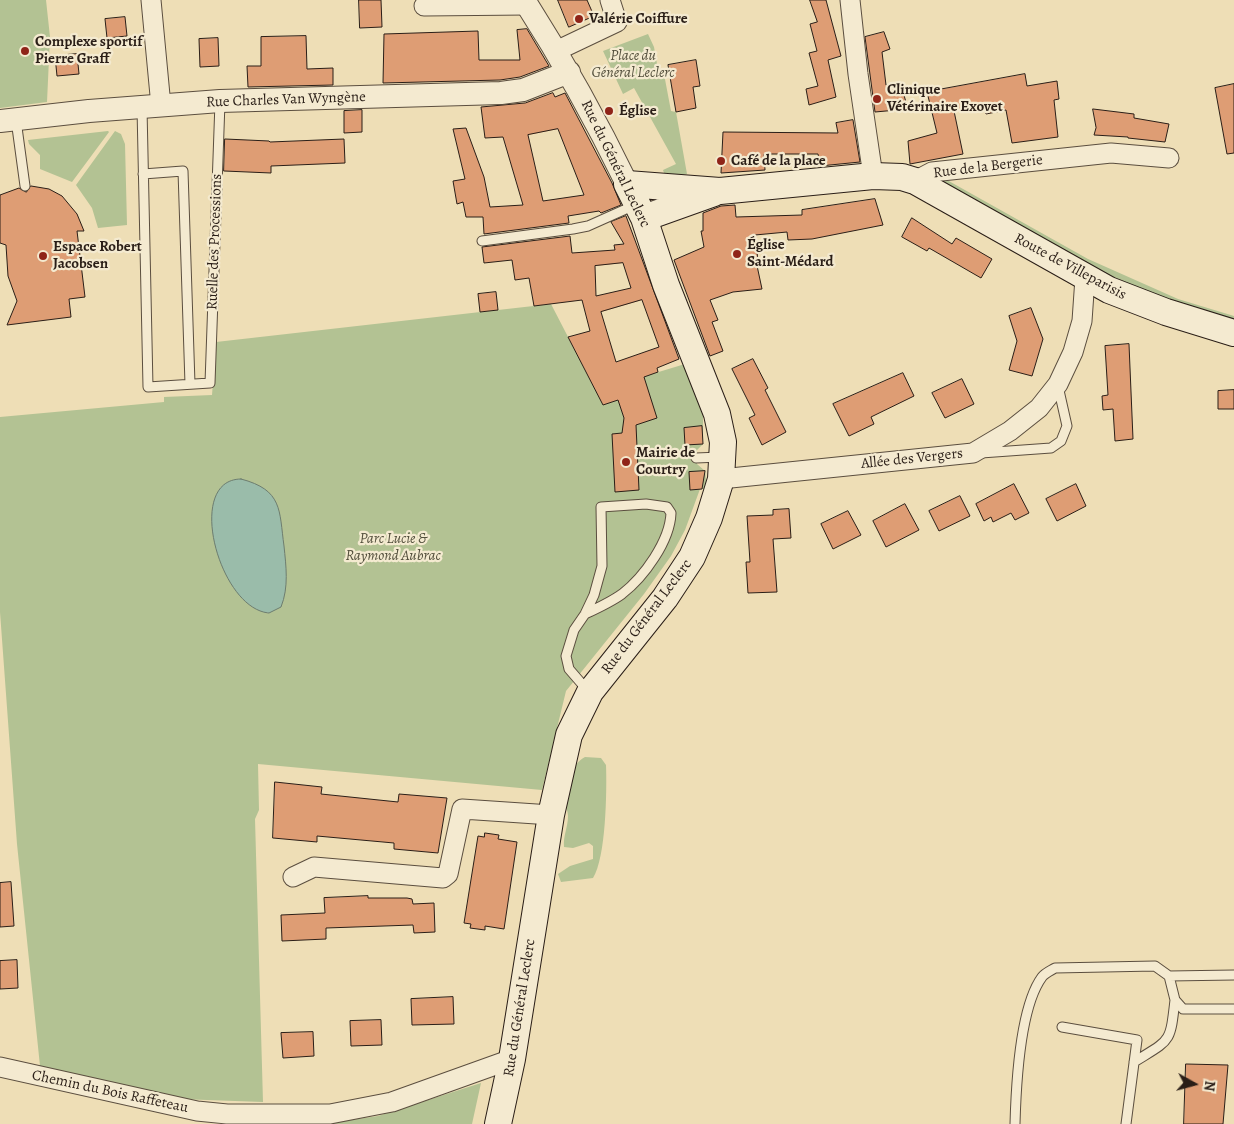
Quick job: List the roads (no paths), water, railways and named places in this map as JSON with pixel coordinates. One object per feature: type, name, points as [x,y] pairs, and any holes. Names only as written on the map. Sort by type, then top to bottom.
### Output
[{"type":"main road","name":"Rue de la Bergerie","points":[[636,202],[720,191],[873,176],[902,177],[915,181]]},
{"type":"main road","name":"Route de Villeparisis","points":[[915,181],[1085,278],[1140,303],[1234,333]]},
{"type":"main road","name":"Rue de la Bergerie","points":[[636,202],[720,191]]},
{"type":"main road","name":"Rue du Général Leclerc","points":[[498,1124],[512,1058],[552,815],[569,735],[590,692],[665,598],[692,557],[709,518],[722,468],[718,414],[666,285],[636,202]]},
{"type":"street","points":[[151,0],[152,106]]},
{"type":"street","points":[[556,51],[617,22],[610,0]]},
{"type":"street","points":[[850,0],[873,143],[873,176]]},
{"type":"street","points":[[424,6],[526,3]]},
{"type":"street","name":"Rue du Général Leclerc","points":[[526,3],[569,72],[636,202]]},
{"type":"street","name":"Rue Charles Van Wyngène","points":[[8,121],[220,101],[501,92],[523,90],[569,72]]},
{"type":"street","name":"Rue de la Bergerie","points":[[915,181],[932,172],[1111,153],[1168,158]]},
{"type":"street","name":"Allée des Vergers","points":[[722,468],[974,453],[1010,431],[1039,408],[1058,384],[1073,352],[1082,321],[1085,278]]},
{"type":"street","points":[[293,877],[314,867],[443,878],[448,874],[462,808],[552,815]]},
{"type":"street","name":"Chemin du Bois Raffeteau","points":[[0,1067],[196,1111],[227,1114],[330,1114],[392,1102],[512,1058]]},
{"type":"lane","name":"Ruelle des Processions","points":[[190,384],[210,383],[220,101]]},
{"type":"lane","points":[[143,174],[182,171],[190,384],[148,387],[143,174],[152,106]]},
{"type":"lane","points":[[8,121],[25,186]]},
{"type":"lane","points":[[482,241],[573,230],[588,226],[636,202]]},
{"type":"lane","points":[[974,453],[1051,448],[1061,441],[1067,426],[1058,384]]},
{"type":"lane","points":[[696,458],[722,468]]},
{"type":"lane","points":[[585,614],[623,593],[644,571],[669,527],[671,513],[667,507],[646,504],[601,507],[602,566],[594,594],[585,614],[574,630],[566,656],[568,668],[590,692]]},
{"type":"lane","points":[[1015,1124],[1020,1047],[1034,990],[1043,975],[1054,968],[1155,966],[1169,976],[1234,974]]},
{"type":"lane","points":[[1134,1062],[1165,1043],[1171,1033],[1175,1000],[1169,976]]},
{"type":"lane","points":[[1175,1000],[1183,1009],[1234,1009]]},
{"type":"lane","points":[[1062,1027],[1137,1040],[1126,1124]]},
{"type":"place","name":"Valérie Coiffure","points":[[579,19]]},
{"type":"place","name":"Complexe sportif Pierre Graff","points":[[25,51]]},
{"type":"place","name":"Clinique Vétérinaire Exovet","points":[[877,99]]},
{"type":"place","name":"Église","points":[[609,111]]},
{"type":"place","name":"Café de la place","points":[[721,161]]},
{"type":"place","name":"Église Saint-Médard","points":[[737,254]]},
{"type":"place","name":"Espace Robert Jacobsen","points":[[43,256]]},
{"type":"place","name":"Mairie de Courtry","points":[[626,462]]},
{"type":"park label","name":"Place du Général Leclerc","points":[[633,64]]},
{"type":"park label","name":"Parc Lucie & Raymond Aubrac","points":[[393,548]]}]
